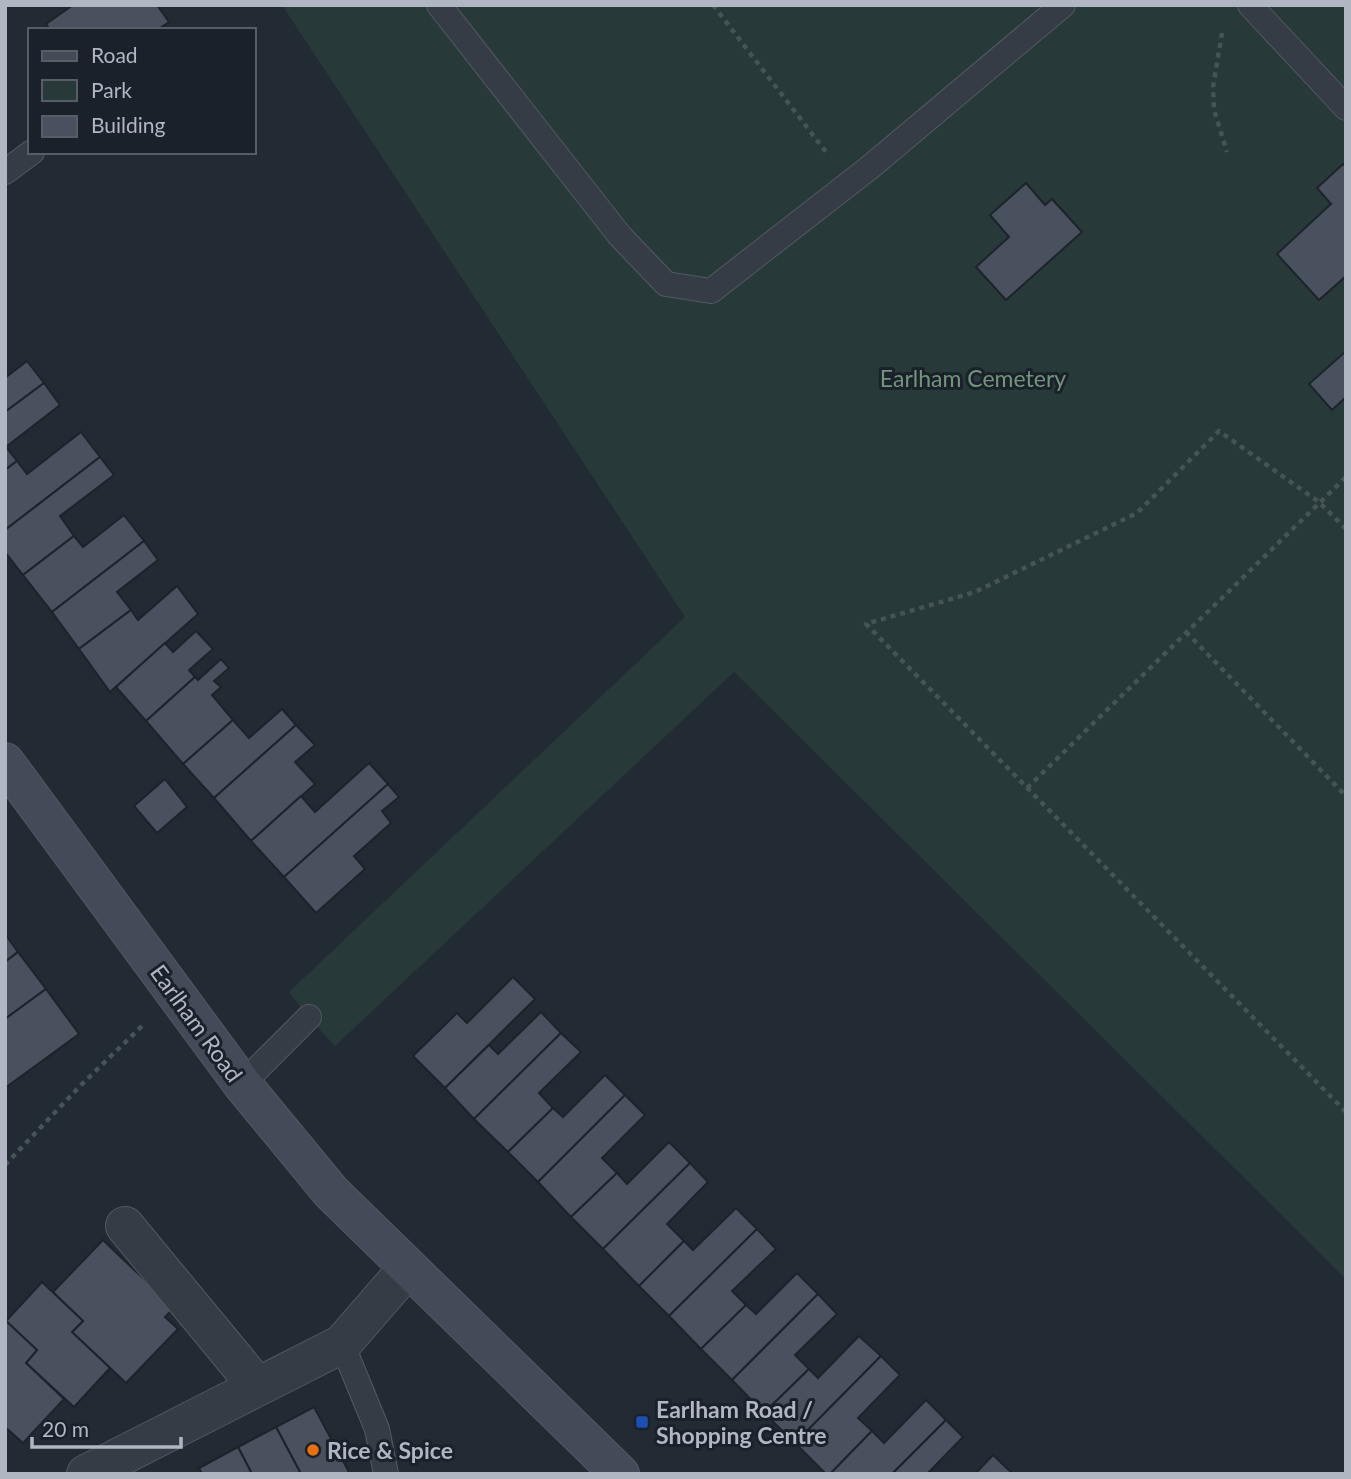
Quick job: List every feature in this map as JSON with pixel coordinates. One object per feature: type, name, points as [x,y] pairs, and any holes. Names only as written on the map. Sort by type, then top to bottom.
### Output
[{"type":"main road","name":"Earlham Road","points":[[5,762],[242,1084],[331,1192],[620,1474]]},
{"type":"street","points":[[125,1226],[257,1386]]},
{"type":"street","points":[[86,1474],[342,1344],[408,1268]]},
{"type":"lane","points":[[439,5],[620,236],[666,284],[711,291],[850,183],[1063,5]]},
{"type":"lane","points":[[1250,5],[1346,108]]},
{"type":"lane","points":[[5,172],[29,154]]},
{"type":"lane","points":[[242,1084],[309,1017]]},
{"type":"lane","points":[[342,1344],[377,1429],[386,1474]]},
{"type":"path","points":[[713,5],[850,183]]},
{"type":"path","points":[[1224,26],[1213,87],[1214,110],[1227,152]]},
{"type":"path","points":[[1346,529],[1319,502],[1219,430],[1138,513],[975,592],[866,624],[1346,1112]]},
{"type":"path","points":[[1027,788],[1346,477]]},
{"type":"path","points":[[1186,632],[1346,796]]},
{"type":"path","points":[[5,1165],[81,1085],[176,994]]},
{"type":"green space","name":"Earlham Cemetery","points":[[282,5],[1346,5],[1346,1279],[734,672],[335,1046],[309,1018],[289,992],[685,617]]},
{"type":"building","points":[[73,5],[157,5],[169,22],[160,28],[49,28],[46,24]]},
{"type":"building","points":[[1343,164],[1346,167],[1346,276],[1319,300],[1277,254],[1331,204],[1317,188]]},
{"type":"building","points":[[1026,183],[1045,205],[1052,199],[1082,232],[1006,300],[976,267],[1009,237],[990,215]]},
{"type":"building","points":[[1346,351],[1346,397],[1332,410],[1309,384]]},
{"type":"building","points":[[27,361],[44,383],[5,412],[5,378]]},
{"type":"building","points":[[44,383],[60,405],[6,447],[17,461],[5,470],[5,412]]},
{"type":"building","points":[[81,432],[100,457],[5,530],[5,470],[17,461],[27,474]]},
{"type":"building","points":[[100,457],[114,475],[60,516],[74,536],[23,575],[5,552],[5,530]]},
{"type":"building","points":[[124,515],[144,541],[52,612],[23,575],[74,536],[83,547]]},
{"type":"building","points":[[144,541],[158,560],[117,592],[131,610],[79,649],[52,612]]},
{"type":"building","points":[[177,586],[198,614],[110,692],[79,649],[131,610],[138,620]]},
{"type":"building","points":[[196,631],[213,649],[189,670],[195,677],[146,721],[116,687],[165,643],[173,652]]},
{"type":"building","points":[[221,659],[229,668],[214,681],[221,687],[212,695],[233,720],[183,764],[146,721],[195,677],[198,680]]},
{"type":"building","points":[[282,709],[296,725],[214,798],[183,764],[233,720],[249,738]]},
{"type":"building","points":[[296,725],[315,745],[295,762],[315,784],[251,841],[214,798]]},
{"type":"building","points":[[369,763],[388,784],[284,877],[251,841],[301,796],[315,812]]},
{"type":"building","points":[[165,779],[187,807],[157,833],[134,806]]},
{"type":"building","points":[[388,784],[399,797],[382,811],[391,823],[354,856],[365,869],[316,913],[284,877]]},
{"type":"building","points":[[5,934],[18,952],[5,962]]},
{"type":"building","points":[[18,952],[46,989],[5,1019],[5,962]]},
{"type":"building","points":[[513,977],[535,999],[445,1088],[413,1056],[457,1013],[467,1023]]},
{"type":"building","points":[[46,989],[79,1034],[5,1088],[5,1019]]},
{"type":"building","points":[[541,1012],[561,1033],[474,1119],[445,1088],[489,1045],[498,1054]]},
{"type":"building","points":[[561,1033],[581,1052],[539,1093],[553,1108],[508,1152],[474,1119]]},
{"type":"building","points":[[605,1075],[625,1095],[538,1182],[508,1152],[553,1108],[563,1117]]},
{"type":"building","points":[[625,1095],[645,1115],[602,1158],[617,1173],[571,1217],[538,1182]]},
{"type":"building","points":[[669,1142],[690,1163],[603,1249],[571,1217],[617,1173],[627,1184]]},
{"type":"building","points":[[690,1163],[708,1182],[667,1224],[684,1241],[639,1286],[603,1249]]},
{"type":"building","points":[[736,1208],[757,1229],[669,1316],[639,1286],[684,1241],[693,1250]]},
{"type":"building","points":[[757,1229],[776,1249],[732,1291],[746,1305],[701,1349],[669,1316]]},
{"type":"building","points":[[103,1240],[174,1308],[165,1317],[178,1329],[126,1383],[72,1332],[83,1321],[53,1292]]},
{"type":"building","points":[[797,1273],[818,1294],[732,1380],[701,1349],[746,1305],[756,1314]]},
{"type":"building","points":[[42,1282],[83,1321],[72,1332],[110,1368],[74,1407],[26,1363],[37,1350],[6,1321]]},
{"type":"building","points":[[818,1294],[837,1314],[795,1355],[809,1369],[764,1413],[732,1380]]},
{"type":"building","points":[[5,1320],[37,1350],[26,1363],[64,1399],[23,1443],[5,1427]]},
{"type":"building","points":[[859,1336],[881,1356],[795,1443],[764,1413],[809,1369],[818,1378]]},
{"type":"building","points":[[881,1356],[900,1375],[858,1418],[872,1431],[830,1474],[826,1474],[795,1443]]},
{"type":"building","points":[[926,1400],[946,1420],[892,1474],[830,1474],[872,1431],[884,1443]]},
{"type":"building","name":"Rice & Spice","points":[[314,1407],[350,1474],[301,1474],[276,1427]]},
{"type":"building","points":[[946,1420],[963,1437],[927,1474],[892,1474]]},
{"type":"building","points":[[276,1427],[301,1474],[252,1474],[238,1447]]},
{"type":"building","points":[[238,1447],[252,1474],[202,1474],[199,1468]]},
{"type":"building","points":[[993,1455],[1013,1474],[975,1474]]},
{"type":"place","name":"Earlham Road / Shopping Centre","points":[[642,1422]]},
{"type":"place","name":"Rice & Spice","points":[[313,1450]]}]
